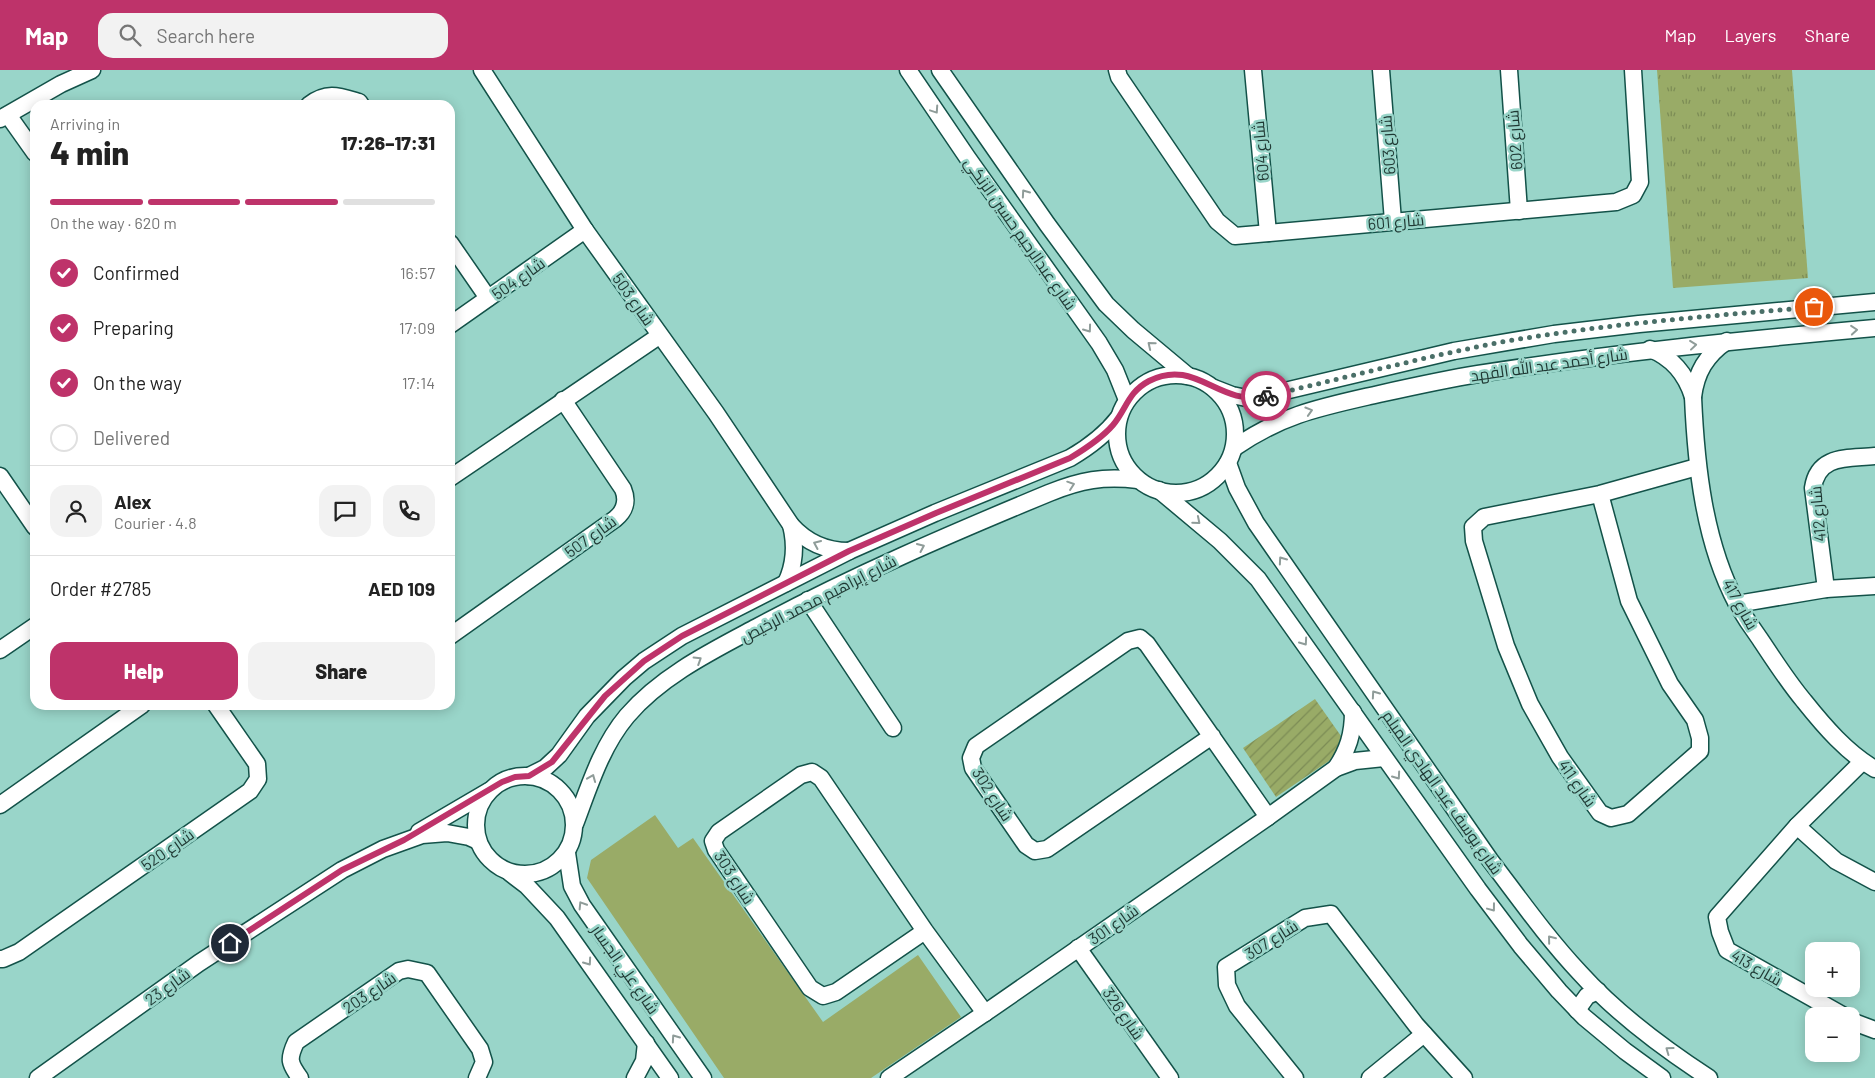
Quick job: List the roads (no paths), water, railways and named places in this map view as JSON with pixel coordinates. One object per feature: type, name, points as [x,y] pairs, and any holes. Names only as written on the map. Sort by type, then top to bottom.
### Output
[{"type":"street","points":[[33,100],[61,84],[92,70]]},
{"type":"street","name":"شارع 503","points":[[482,70],[585,230],[659,336],[716,413],[791,525],[798,533],[815,544],[832,550],[849,551]]},
{"type":"street","name":"شارع عبدالرحيم حسين الزنكي","points":[[908,70],[1107,356],[1127,400]]},
{"type":"street","name":"شارع عبدالرحيم حسين الزنكي","points":[[940,70],[1047,224],[1106,304],[1133,330],[1188,376]]},
{"type":"street","name":"شارع 601","points":[[1117,70],[1119,77],[1217,221],[1235,236],[1616,202],[1634,194],[1640,182],[1633,70]]},
{"type":"street","name":"شارع 604","points":[[1253,70],[1268,233]]},
{"type":"street","name":"شارع 603","points":[[1381,70],[1393,221]]},
{"type":"street","name":"شارع 602","points":[[1509,70],[1519,211]]},
{"type":"street","points":[[318,100],[336,95],[352,100]]},
{"type":"street","points":[[30,102],[4,117],[30,147]]},
{"type":"street","points":[[1024,239],[1047,224]]},
{"type":"street","name":"شارع 504","points":[[455,321],[585,230]]},
{"type":"street","points":[[455,250],[488,298]]},
{"type":"street","name":"شارع أحمد عبد الله الفهد","points":[[1214,388],[1241,398],[1256,398],[1445,353],[1554,334],[1648,323],[1875,302]]},
{"type":"street","name":"شارع أحمد عبد الله الفهد","points":[[1234,448],[1265,428],[1323,407],[1432,382],[1546,363],[1650,349],[1875,328]]},
{"type":"street","points":[[455,475],[659,336]]},
{"type":"street","name":"شارع 417","points":[[1692,397],[1697,376],[1702,366],[1717,348],[1727,341]]},
{"type":"street","name":"شارع 417","points":[[1650,349],[1666,357],[1680,369],[1690,387],[1697,467],[1712,537],[1724,574],[1737,604],[1791,686],[1821,722],[1868,765]]},
{"type":"street","points":[[1174,374],[1202,380],[1214,388],[1227,403],[1234,421],[1236,434],[1234,448],[1228,463],[1213,480],[1193,490],[1170,493],[1138,480],[1130,471],[1119,451],[1117,439],[1119,416],[1127,400],[1148,382],[1174,374]]},
{"type":"street","name":"شارع 507","points":[[455,632],[615,519],[623,511],[626,500],[623,489],[563,400]]},
{"type":"street","name":"شارع إبراهيم محمد الرخيص","points":[[529,776],[545,768],[559,754],[587,716],[605,696],[644,661],[682,636],[849,551],[1070,458],[1102,436],[1119,416]]},
{"type":"street","name":"شارع 412","points":[[1826,589],[1813,488],[1814,477],[1822,466],[1830,461],[1875,456]]},
{"type":"street","name":"شارع يوسف عبد الهادي الميلم","points":[[1228,463],[1237,488],[1256,523],[1490,860],[1525,906],[1580,974],[1598,991],[1653,1039],[1709,1078]]},
{"type":"street","name":"شارع 411","points":[[1600,494],[1629,601],[1670,684],[1695,720],[1700,738],[1700,751],[1628,814],[1611,818],[1600,813],[1565,765],[1530,704],[1506,646],[1474,542],[1473,527],[1484,517],[1600,494],[1697,467]]},
{"type":"street","name":"شارع إبراهيم محمد الرخيص","points":[[575,824],[600,759],[614,734],[636,706],[668,679],[705,656],[808,600],[889,561],[1074,483],[1108,477],[1138,480]]},
{"type":"street","points":[[3,485],[30,520]]},
{"type":"street","name":"شارع يوسف عبد الهادي الميلم","points":[[1159,490],[1247,566],[1270,595],[1487,902],[1559,991],[1577,1010],[1618,1046],[1662,1078]]},
{"type":"street","name":"شارع 503","points":[[786,582],[794,556],[794,535],[791,525]]},
{"type":"street","points":[[1737,604],[1826,589],[1875,586]]},
{"type":"street","points":[[808,600],[893,728]]},
{"type":"street","points":[[0,650],[30,629]]},
{"type":"street","name":"شارع 302","points":[[1212,736],[1047,849],[1036,852],[1026,845],[978,776],[973,768],[971,758],[976,746],[1128,641],[1140,638],[1147,644],[1212,736],[1268,817]]},
{"type":"street","points":[[0,805],[135,710]]},
{"type":"street","name":"شارع 520","points":[[0,959],[18,952],[250,791],[258,779],[256,764],[219,710]]},
{"type":"street","name":"شارع 301","points":[[1336,768],[1350,742],[1353,712]]},
{"type":"street","name":"شارع 301","points":[[889,1078],[1268,817],[1336,768],[1355,761],[1384,758]]},
{"type":"street","name":"شارع 413","points":[[1828,1007],[1727,950],[1717,917],[1797,826],[1868,765]]},
{"type":"street","name":"شارع 303","points":[[925,931],[836,992],[823,996],[810,988],[716,850],[713,840],[719,832],[801,775],[812,772],[821,778],[925,931],[985,1013]]},
{"type":"street","points":[[529,776],[543,779],[556,786],[566,797],[572,810],[575,824],[573,839],[567,853],[556,864],[542,872],[526,875],[510,873],[498,867],[488,858],[478,841],[476,828],[477,814],[482,801],[491,790],[502,782],[515,777],[529,776]]},
{"type":"street","name":"شارع 23","points":[[38,1078],[199,963],[322,882],[362,859],[404,840],[491,790]]},
{"type":"street","points":[[1797,826],[1836,861],[1875,882]]},
{"type":"street","name":"شارع 23","points":[[404,840],[422,835],[447,833],[478,841]]},
{"type":"street","name":"شارع علي الجسار","points":[[567,853],[572,886],[582,906],[703,1078]]},
{"type":"street","name":"شارع علي الجسار","points":[[510,873],[532,891],[557,918],[670,1078]]},
{"type":"street","name":"شارع 307","points":[[1295,1078],[1237,1006],[1228,985],[1226,966],[1305,918],[1331,914],[1424,1034],[1464,1078]]},
{"type":"street","name":"شارع 326","points":[[1078,948],[1170,1078]]},
{"type":"street","name":"شارع 203","points":[[300,1078],[291,1065],[291,1054],[296,1042],[399,972],[408,969],[427,973],[480,1049],[484,1062],[477,1078]]},
{"type":"street","points":[[1559,991],[1574,983],[1580,974]]},
{"type":"street","points":[[1577,1010],[1587,996],[1598,991]]},
{"type":"street","points":[[1860,1024],[1875,1030]]},
{"type":"street","points":[[1370,1078],[1424,1034]]},
{"type":"street","points":[[635,1078],[644,1061],[646,1043]]}]
